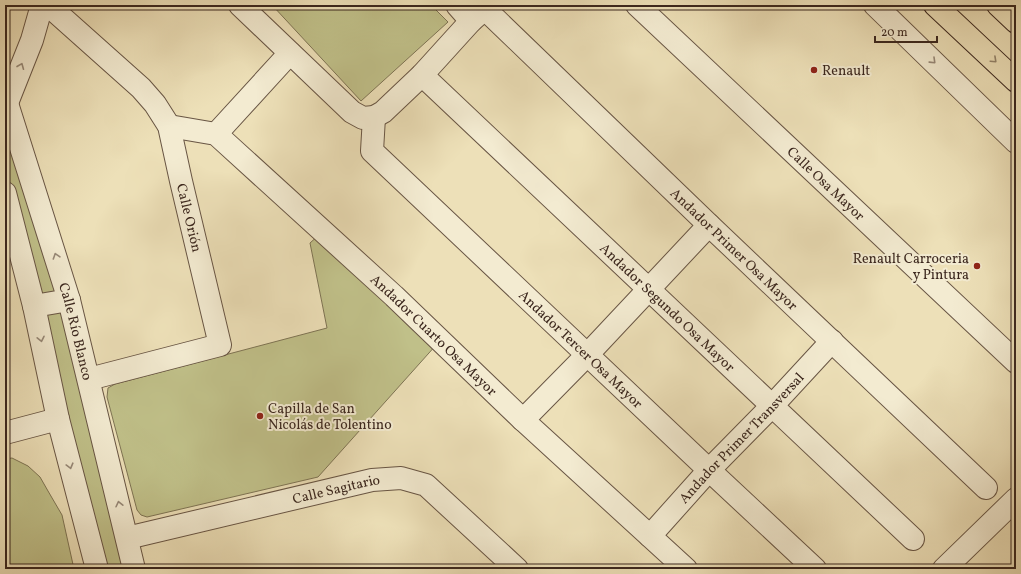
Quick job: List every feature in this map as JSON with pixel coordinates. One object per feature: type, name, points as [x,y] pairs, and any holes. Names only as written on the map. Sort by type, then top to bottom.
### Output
[{"type":"main road","points":[[935,5],[1016,81]]},
{"type":"main road","points":[[998,5],[1016,22]]},
{"type":"street","points":[[6,100],[32,40],[42,5]]},
{"type":"street","name":"Calle Orión","points":[[48,5],[141,88],[155,104],[169,126],[182,189],[220,345],[89,379]]},
{"type":"street","points":[[240,5],[352,112],[363,118],[374,117],[383,112],[422,75],[475,10]]},
{"type":"street","name":"Calle Osa Mayor","points":[[636,5],[1016,362]]},
{"type":"street","points":[[875,5],[1016,142]]},
{"type":"street","name":"Andador Primer Osa Mayor","points":[[475,10],[709,225],[986,488]]},
{"type":"street","points":[[169,126],[216,134],[290,53]]},
{"type":"street","name":"Andador Segundo Osa Mayor","points":[[422,75],[771,407],[913,539]]},
{"type":"street","name":"Calle Río Blanco","points":[[6,100],[69,300],[134,569]]},
{"type":"street","name":"Andador Tercer Osa Mayor","points":[[374,117],[372,151],[709,470],[816,569]]},
{"type":"street","name":"Andador Cuarto Osa Mayor","points":[[216,134],[394,296],[523,420],[686,569]]},
{"type":"street","points":[[5,193],[34,306],[58,419],[97,569]]},
{"type":"street","points":[[523,420],[587,355],[709,225]]},
{"type":"street","points":[[34,306],[69,300]]},
{"type":"street","name":"Andador Primer Transversal","points":[[650,536],[709,470],[771,407],[832,341]]},
{"type":"street","points":[[5,433],[58,419]]},
{"type":"street","name":"Calle Sagitario","points":[[127,538],[372,480],[401,478],[426,485],[517,569]]},
{"type":"street","points":[[944,569],[1016,499]]},
{"type":"green space","points":[[272,5],[431,5],[448,22],[361,101]]},
{"type":"green space","points":[[5,121],[60,294],[127,569],[104,569],[39,297],[5,165]]},
{"type":"green space","points":[[320,234],[437,344],[318,477],[147,517],[141,515],[137,510],[107,397],[108,388],[115,384],[327,328],[310,243]]},
{"type":"green space","points":[[12,458],[28,466],[40,477],[62,515],[74,569],[5,569],[5,459]]},
{"type":"place","name":"Renault","points":[[814,70]]},
{"type":"place","name":"Renault Carroceria y Pintura","points":[[977,266]]},
{"type":"place","name":"Capilla de San Nicolás de Tolentino","points":[[260,416]]}]
